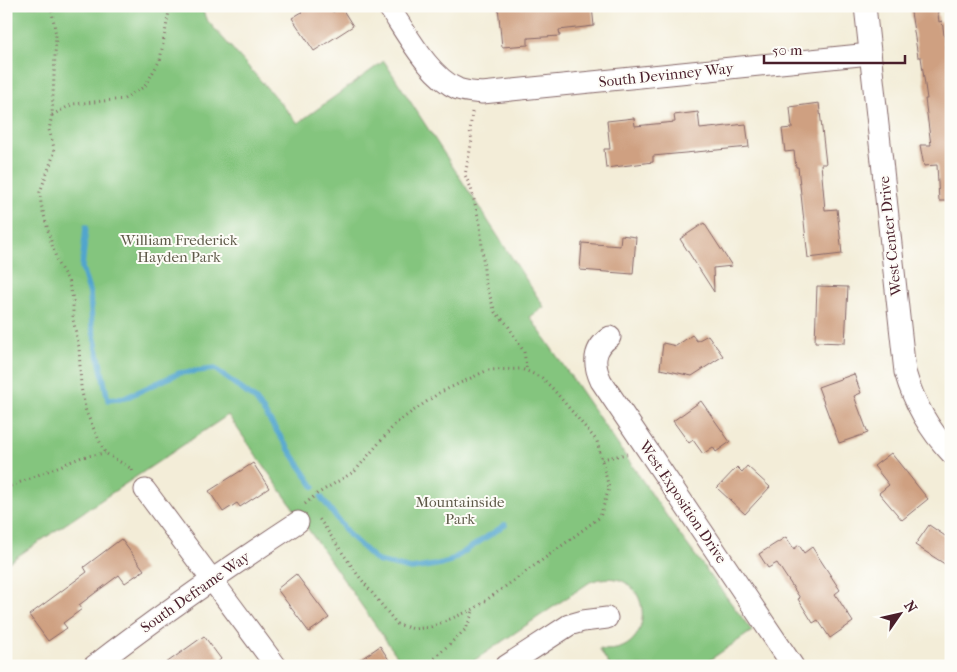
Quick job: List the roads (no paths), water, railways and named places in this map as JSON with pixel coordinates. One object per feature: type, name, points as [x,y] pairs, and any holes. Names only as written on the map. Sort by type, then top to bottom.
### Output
[{"type":"street","name":"South Devinney Way","points":[[388,6],[430,66],[466,98],[493,93],[870,54]]},
{"type":"street","name":"West Center Drive","points":[[865,6],[905,372],[919,410],[933,432],[951,452]]},
{"type":"street","name":"West Exposition Drive","points":[[610,337],[598,349],[595,358],[596,371],[601,381],[793,666]]},
{"type":"street","points":[[145,490],[276,666]]},
{"type":"street","name":"South Deframe Way","points":[[94,666],[153,620],[298,522]]},
{"type":"street","points":[[506,666],[569,626],[583,621],[607,618]]},
{"type":"waterway","points":[[86,227],[82,268],[90,294],[92,326],[108,400],[125,398],[179,373],[215,369],[256,400],[314,487]]},
{"type":"waterway","points":[[321,497],[349,535],[377,561],[411,569],[447,563],[505,525]]},
{"type":"park label","name":"William Frederick Hayden Park","points":[[179,248]]},
{"type":"park label","name":"Mountainside Park","points":[[460,510]]}]
